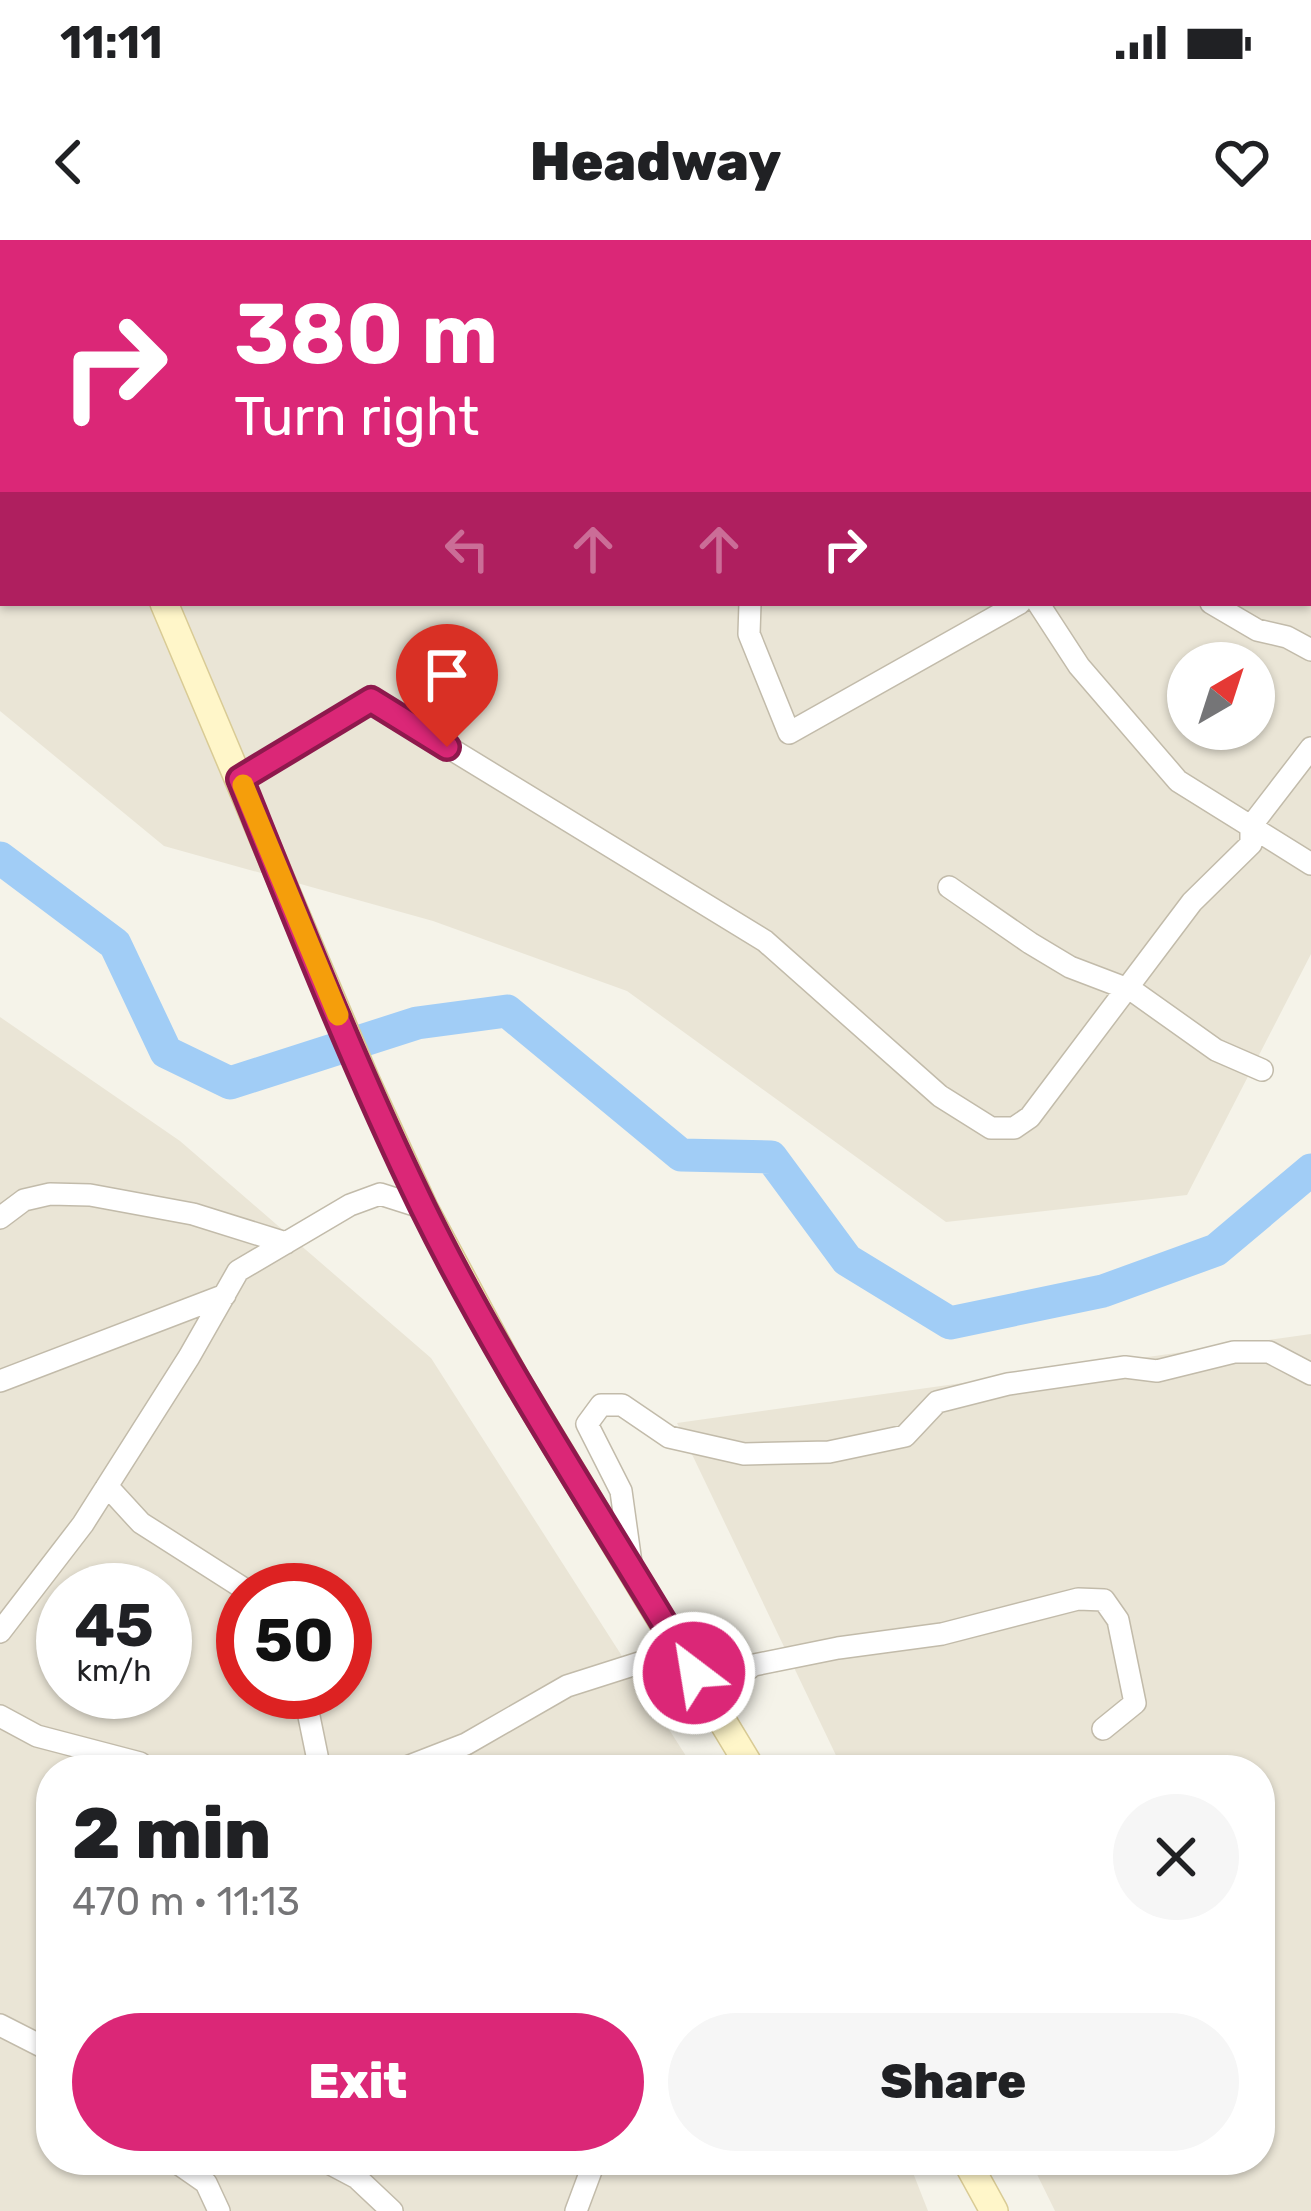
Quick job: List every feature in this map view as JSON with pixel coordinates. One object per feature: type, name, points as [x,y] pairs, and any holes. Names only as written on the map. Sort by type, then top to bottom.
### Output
[{"type":"main road","points":[[165,606],[424,1208],[515,1378],[743,1755]]},
{"type":"main road","points":[[974,2175],[994,2211]]},
{"type":"street","points":[[750,606],[749,634],[789,733],[1015,606]]},
{"type":"street","points":[[1040,606],[1079,666],[1178,781],[1311,864]]},
{"type":"street","points":[[1215,606],[1257,630],[1287,637],[1311,650]]},
{"type":"street","points":[[240,779],[371,700],[765,941],[940,1096],[991,1128],[1013,1128],[1030,1117],[1192,902],[1251,844],[1251,826],[1311,748]]},
{"type":"street","points":[[949,886],[1070,967],[1133,991],[1216,1050],[1262,1070]]},
{"type":"street","points":[[0,1218],[24,1200],[50,1194],[90,1196],[194,1214],[286,1243]]},
{"type":"street","points":[[0,1632],[82,1524],[238,1271],[350,1205],[380,1194],[424,1208]]},
{"type":"street","points":[[0,1381],[225,1295]]},
{"type":"street","points":[[632,1569],[621,1491],[587,1424],[601,1405],[622,1405],[669,1437],[744,1454],[829,1452],[905,1436],[937,1402],[1008,1384],[1125,1367],[1157,1371],[1234,1352],[1269,1352],[1311,1374]]},
{"type":"street","points":[[107,1486],[141,1523],[216,1570]]},
{"type":"street","points":[[708,1697],[754,1666],[838,1648],[942,1634],[1078,1599],[1104,1600],[1118,1620],[1135,1703],[1103,1730]]},
{"type":"street","points":[[438,1755],[466,1744],[567,1686],[680,1650]]},
{"type":"street","points":[[0,1717],[37,1736],[109,1755]]},
{"type":"street","points":[[310,1719],[317,1755]]},
{"type":"street","points":[[0,2025],[36,2043]]},
{"type":"street","points":[[195,2175],[206,2183],[219,2211]]},
{"type":"street","points":[[352,2175],[392,2211]]},
{"type":"street","points":[[576,2211],[589,2175]]},
{"type":"shaded area","points":[[0,606],[1311,606],[1311,954],[1187,1195],[946,1222],[627,991],[433,921],[164,846],[0,711]]},
{"type":"shaded area","points":[[0,1017],[180,1141],[431,1358],[685,1755],[36,1755],[36,2175],[914,2175],[928,2211],[0,2211]]},
{"type":"shaded area","points":[[1311,1334],[1311,2211],[1055,2211],[1037,2175],[1275,2175],[1275,1755],[836,1755],[677,1423]]},
{"type":"waterway","points":[[0,858],[115,944],[166,1052],[230,1083],[417,1023],[507,1011],[681,1155],[771,1157],[847,1260],[950,1323],[1103,1291],[1216,1250],[1311,1170]]},
{"type":"slow traffic","points":[[243,785],[338,1015]]},
{"type":"route","points":[[447,747],[371,700],[240,779],[424,1208],[515,1378],[694,1673]]}]
